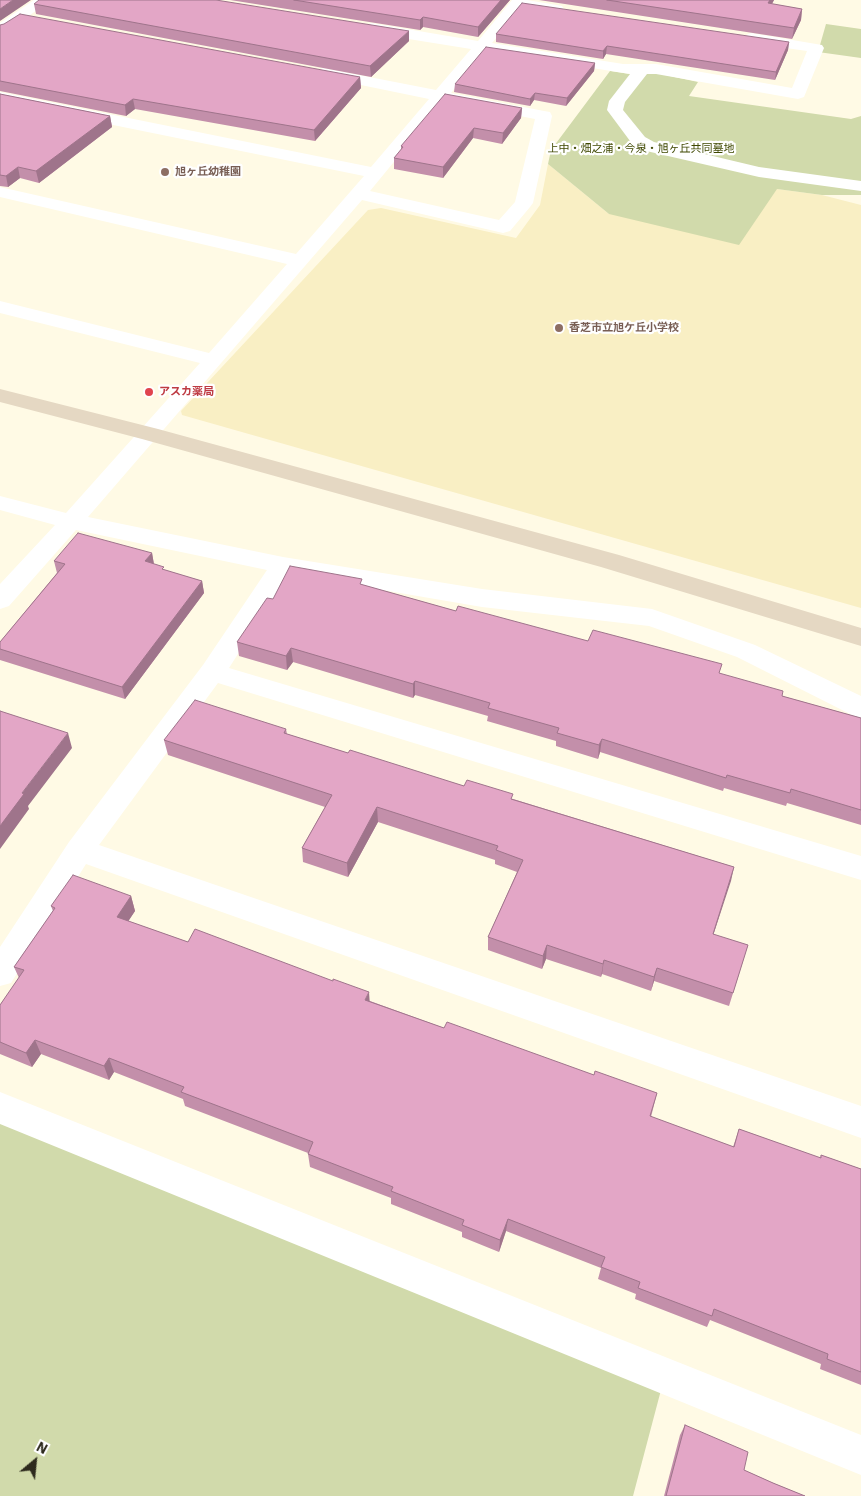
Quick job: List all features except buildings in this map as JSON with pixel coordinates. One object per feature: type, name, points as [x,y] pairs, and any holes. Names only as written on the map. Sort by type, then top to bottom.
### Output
[{"type":"street","points":[[0,30],[44,0]]},
{"type":"street","points":[[0,600],[69,521],[150,434],[300,261],[483,46],[518,2],[575,12]]},
{"type":"street","points":[[19,17],[39,21]]},
{"type":"street","points":[[356,26],[623,69],[656,69],[798,94],[816,48],[738,37]]},
{"type":"street","points":[[642,69],[617,101],[615,110],[639,141],[648,146],[758,172],[861,186]]},
{"type":"street","points":[[308,71],[544,116],[524,203],[503,227],[358,194]]},
{"type":"street","points":[[0,97],[375,172]]},
{"type":"street","points":[[0,192],[300,261]]},
{"type":"street","points":[[0,307],[214,360]]},
{"type":"street","points":[[0,396],[150,434],[610,561],[861,637]]},
{"type":"street","points":[[0,503],[69,521],[283,565],[482,598],[652,618],[746,651],[861,708]]},
{"type":"street","points":[[0,972],[79,850],[212,672],[283,565]]},
{"type":"street","points":[[212,672],[861,868]]},
{"type":"street","points":[[79,850],[861,1122]]},
{"type":"street","points":[[0,1108],[861,1455]]},
{"type":"shaded area","name":"香芝市立旭ケ丘小学校","points":[[548,164],[609,214],[777,189],[822,195],[861,205],[861,608],[182,415],[181,411],[368,210],[381,208],[516,238],[540,205]]},
{"type":"green space","points":[[826,24],[861,29],[861,58],[818,52]]},
{"type":"green space","name":"上中・畑之浦・今泉・旭ヶ丘共同墓地","points":[[610,71],[630,74],[656,73],[698,82],[689,96],[851,119],[861,116],[861,195],[822,195],[777,189],[739,245],[609,214],[548,164],[551,150]]},
{"type":"green space","points":[[0,1120],[661,1390],[633,1496],[0,1496]]},
{"type":"place","name":"旭ヶ丘幼稚園","points":[[165,172]]},
{"type":"place","name":"香芝市立旭ケ丘小学校","points":[[559,328]]},
{"type":"place","name":"アスカ薬局","points":[[149,392]]}]
